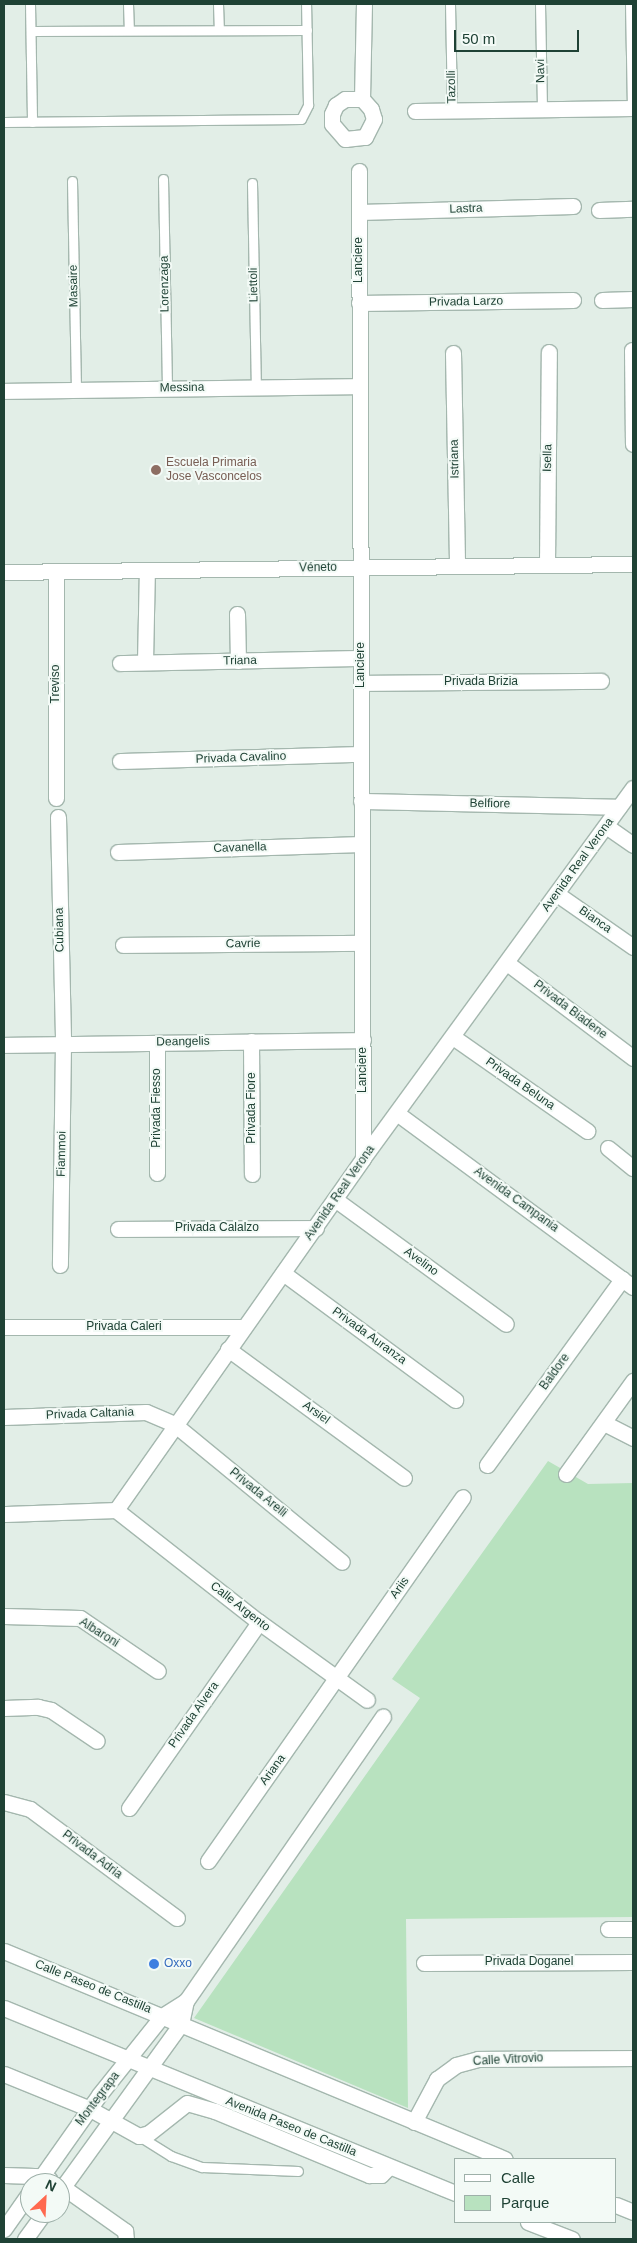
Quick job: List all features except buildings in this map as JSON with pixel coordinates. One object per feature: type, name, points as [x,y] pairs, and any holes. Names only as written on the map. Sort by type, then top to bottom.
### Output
[{"type":"street","points":[[362,99],[364,4]]},
{"type":"street","points":[[416,111],[632,108]]},
{"type":"street","name":"Lanciere","points":[[358,171],[363,1158]]},
{"type":"street","name":"Lastra","points":[[359,212],[573,206]]},
{"type":"street","points":[[600,210],[633,209]]},
{"type":"street","points":[[602,300],[633,299]]},
{"type":"street","name":"Privada Larzo","points":[[359,303],[573,300]]},
{"type":"street","points":[[632,350],[633,444]]},
{"type":"street","name":"Isella","points":[[547,565],[549,352]]},
{"type":"street","name":"Istriana","points":[[453,353],[457,566]]},
{"type":"street","name":"Messina","points":[[4,391],[360,386]]},
{"type":"street","name":"Véneto","points":[[4,572],[633,564]]},
{"type":"street","points":[[145,662],[147,570]]},
{"type":"street","name":"Treviso","points":[[56,571],[56,798]]},
{"type":"street","points":[[237,614],[238,661]]},
{"type":"street","name":"Triana","points":[[120,663],[361,658]]},
{"type":"street","name":"Privada Brizia","points":[[361,683],[601,681]]},
{"type":"street","name":"Privada Cavalino","points":[[120,761],[362,754]]},
{"type":"street","name":"Avenida Real Verona","points":[[116,1510],[174,1424],[336,1200],[363,1158],[398,1114],[633,788]]},
{"type":"street","name":"Belfiore","points":[[362,801],[619,807]]},
{"type":"street","name":"Cubiana","points":[[58,816],[63,1044]]},
{"type":"street","points":[[606,826],[633,845]]},
{"type":"street","name":"Cavanella","points":[[118,852],[362,844]]},
{"type":"street","name":"Bianca","points":[[557,894],[633,947]]},
{"type":"street","name":"Cavrie","points":[[123,945],[362,943]]},
{"type":"street","name":"Privada Biadene","points":[[507,963],[633,1058]]},
{"type":"street","name":"Privada Beluna","points":[[454,1037],[588,1131]]},
{"type":"street","name":"Deangelis","points":[[4,1044],[363,1040]]},
{"type":"street","name":"Privada Fiore","points":[[251,1041],[252,1174]]},
{"type":"street","name":"Privada Fiesso","points":[[156,1173],[157,1043]]},
{"type":"street","name":"Fiammoi","points":[[60,1265],[63,1044]]},
{"type":"street","name":"Avenida Campania","points":[[398,1114],[628,1283]]},
{"type":"street","points":[[608,1148],[633,1168]]},
{"type":"street","name":"Avelino","points":[[336,1200],[506,1324]]},
{"type":"street","name":"Privada Calalzo","points":[[118,1229],[316,1228]]},
{"type":"street","name":"Privada Auranza","points":[[283,1273],[456,1400]]},
{"type":"street","name":"Baldore","points":[[487,1465],[628,1283]]},
{"type":"street","name":"Privada Caleri","points":[[4,1327],[244,1327]]},
{"type":"street","name":"Arsiel","points":[[228,1349],[404,1478]]},
{"type":"street","points":[[566,1474],[633,1381]]},
{"type":"street","name":"Privada Caltania","points":[[4,1417],[146,1412],[174,1424]]},
{"type":"street","points":[[604,1423],[633,1438]]},
{"type":"street","name":"Privada Arelli","points":[[174,1424],[342,1562]]},
{"type":"street","name":"Ariis","points":[[337,1680],[464,1497]]},
{"type":"street","points":[[4,1514],[116,1510]]},
{"type":"street","name":"Calle Argento","points":[[116,1510],[259,1622],[367,1700]]},
{"type":"street","name":"Albaroni","points":[[4,1616],[80,1618],[158,1671]]},
{"type":"street","name":"Privada Alvera","points":[[129,1808],[259,1622]]},
{"type":"street","name":"Ariana","points":[[208,1861],[337,1680]]},
{"type":"street","points":[[4,1708],[38,1707],[51,1710],[97,1741]]},
{"type":"street","points":[[383,1717],[186,2001],[182,2024],[503,2158]]},
{"type":"street","name":"Privada Adria","points":[[4,1802],[30,1809],[177,1918]]},
{"type":"street","points":[[608,1929],[633,1929]]},
{"type":"street","name":"Calle Paseo de Castilla","points":[[4,1950],[182,2024]]},
{"type":"street","name":"Privada Doganel","points":[[424,1962],[633,1962]]},
{"type":"street","name":"Montegrapa","points":[[43,2173],[114,2077],[162,2016],[186,2001]]},
{"type":"street","points":[[4,2008],[127,2060]]},
{"type":"street","name":"Montegrapa","points":[[70,2173],[111,2122],[182,2024]]},
{"type":"street","name":"Calle Vitrovio","points":[[414,2122],[426,2094],[437,2079],[456,2065],[478,2059],[633,2058]]},
{"type":"street","name":"Avenida Paseo de Castilla","points":[[127,2060],[454,2192]]},
{"type":"street","points":[[4,2074],[90,2109],[139,2136],[149,2133],[187,2103],[215,2111],[369,2175],[381,2175],[389,2167]]},
{"type":"street","points":[[114,2077],[134,2091]]},
{"type":"street","points":[[4,2175],[20,2177]]},
{"type":"street","points":[[70,2193],[125,2231],[126,2239]]},
{"type":"street","points":[[617,2205],[633,2212]]},
{"type":"street","points":[[4,2229],[20,2206]]},
{"type":"street","points":[[25,2239],[37,2223]]},
{"type":"street","points":[[531,2223],[572,2239]]},
{"type":"lane","points":[[30,4],[32,122]]},
{"type":"lane","points":[[128,4],[129,30]]},
{"type":"lane","points":[[218,4],[219,30]]},
{"type":"lane","points":[[4,122],[301,119],[308,105],[306,4]]},
{"type":"lane","name":"Tazolli","points":[[450,4],[452,110]]},
{"type":"lane","name":"Navi","points":[[540,4],[542,109]]},
{"type":"lane","points":[[630,4],[632,108]]},
{"type":"lane","points":[[31,31],[307,30]]},
{"type":"lane","name":"Lorenzaga","points":[[163,179],[167,388]]},
{"type":"lane","name":"Masaire","points":[[72,181],[76,390]]},
{"type":"lane","name":"Liettoli","points":[[252,183],[256,387]]},
{"type":"lane","points":[[139,2136],[171,2156],[202,2167],[298,2171]]},
{"type":"green space","points":[[548,1461],[588,1484],[633,1483],[633,1917],[406,1919],[408,2108],[194,2018],[420,1698],[392,1679]]},
{"type":"place","name":"Escuela Primaria Jose Vasconcelos","points":[[156,470]]},
{"type":"place","name":"Oxxo","points":[[154,1964]]}]
